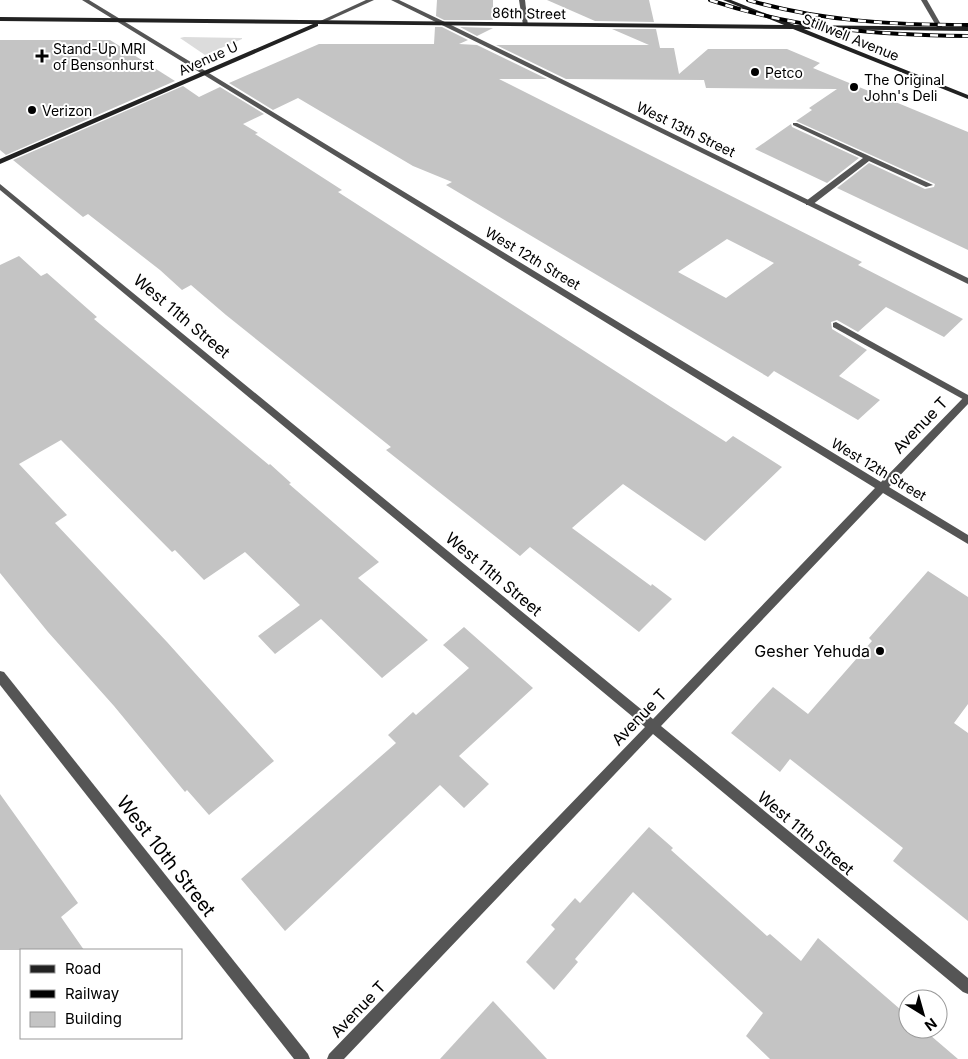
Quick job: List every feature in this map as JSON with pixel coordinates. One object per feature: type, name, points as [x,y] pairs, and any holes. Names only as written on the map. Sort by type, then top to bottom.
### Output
[{"type":"main road","name":"Stillwell Avenue","points":[[726,0],[968,97]]},
{"type":"main road","name":"86th Street","points":[[0,19],[968,28]]},
{"type":"main road","name":"Avenue U","points":[[0,162],[319,23]]},
{"type":"street","name":"West 12th Street","points":[[85,0],[968,540]]},
{"type":"street","name":"Avenue U","points":[[319,23],[372,0]]},
{"type":"street","name":"West 13th Street","points":[[394,0],[447,24],[968,280]]},
{"type":"street","points":[[522,0],[526,25]]},
{"type":"street","points":[[924,0],[940,28]]},
{"type":"street","points":[[795,124],[929,185]]},
{"type":"street","points":[[809,203],[868,158]]},
{"type":"street","name":"West 11th Street","points":[[0,186],[968,986]]},
{"type":"street","points":[[836,325],[968,398]]},
{"type":"street","name":"Avenue T","points":[[334,1059],[968,398]]},
{"type":"street","name":"West 10th Street","points":[[0,676],[303,1059]]},
{"type":"shaded area","points":[[180,38],[242,39],[205,55]]},
{"type":"building","points":[[437,0],[493,0],[493,20],[444,20],[436,16]]},
{"type":"building","points":[[547,0],[649,0],[654,22],[595,21]]},
{"type":"building","points":[[435,27],[442,27],[468,40],[459,44],[477,45],[547,79],[499,79],[862,262],[858,265],[963,319],[944,337],[886,307],[858,332],[837,320],[831,322],[832,329],[867,350],[839,376],[880,400],[858,420],[774,371],[768,377],[446,185],[452,182],[413,166],[298,98],[273,110],[229,83],[319,44],[434,44]],"holes":[[[727,239],[774,263],[726,298],[678,272]]]},
{"type":"building","points":[[460,27],[493,28],[477,36]]},
{"type":"building","points":[[612,29],[656,29],[660,48],[674,48],[679,74],[708,49],[787,49],[820,63],[813,68],[968,132],[968,250],[837,188],[869,163],[925,189],[934,187],[935,184],[796,121],[812,110],[809,108],[837,89],[706,88],[704,80],[566,79],[496,45],[649,45]]},
{"type":"building","points":[[0,40],[110,40],[175,81],[6,155],[0,150]]},
{"type":"building","points":[[183,86],[199,97],[220,87],[264,114],[243,124],[258,133],[255,134],[342,190],[338,192],[726,442],[733,436],[782,467],[705,541],[623,484],[572,528],[651,586],[652,584],[672,599],[639,632],[530,547],[520,556],[386,450],[391,447],[191,285],[182,290],[160,270],[88,214],[83,217],[13,160]]},
{"type":"building","points":[[791,124],[792,127],[859,158],[827,183],[755,149]]},
{"type":"building","points":[[19,256],[41,276],[47,273],[97,317],[94,319],[270,464],[291,483],[289,484],[379,562],[358,578],[428,640],[382,678],[321,619],[275,654],[258,636],[300,605],[245,552],[204,580],[175,550],[172,552],[61,440],[19,464],[67,515],[55,523],[167,642],[274,761],[209,815],[187,790],[185,792],[0,573],[0,265]]},
{"type":"building","name":"Gesher Yehuda","points":[[928,571],[968,597],[968,704],[954,723],[968,733],[968,921],[893,861],[903,848],[790,759],[780,772],[731,733],[773,687],[808,714],[872,641],[869,638]]},
{"type":"building","points":[[464,627],[533,688],[459,756],[489,784],[464,808],[440,785],[285,931],[241,879],[396,743],[388,735],[413,712],[416,715],[469,668],[443,645]]},
{"type":"building","points":[[0,794],[78,903],[61,917],[83,949],[0,950]]},
{"type":"building","points":[[649,827],[673,848],[671,850],[767,936],[770,934],[801,961],[818,938],[898,1007],[898,1039],[935,1039],[958,1059],[770,1059],[746,1036],[763,1013],[633,892],[575,959],[578,962],[554,990],[526,962],[555,929],[551,925],[575,898],[580,903]]},
{"type":"building","points":[[493,1001],[521,1031],[547,1059],[440,1059]]},
{"type":"railway","points":[[710,0],[742,10],[806,24],[869,32],[968,36]]},
{"type":"railway","points":[[748,0],[802,13],[829,17],[884,23],[968,25]]},
{"type":"place","name":"Stand-Up MRI of Bensonhurst","points":[[42,56]]},
{"type":"place","name":"Petco","points":[[755,72]]},
{"type":"place","name":"The Original John's Deli","points":[[854,87]]},
{"type":"place","name":"Verizon","points":[[32,110]]},
{"type":"place","name":"Gesher Yehuda","points":[[880,651]]}]
